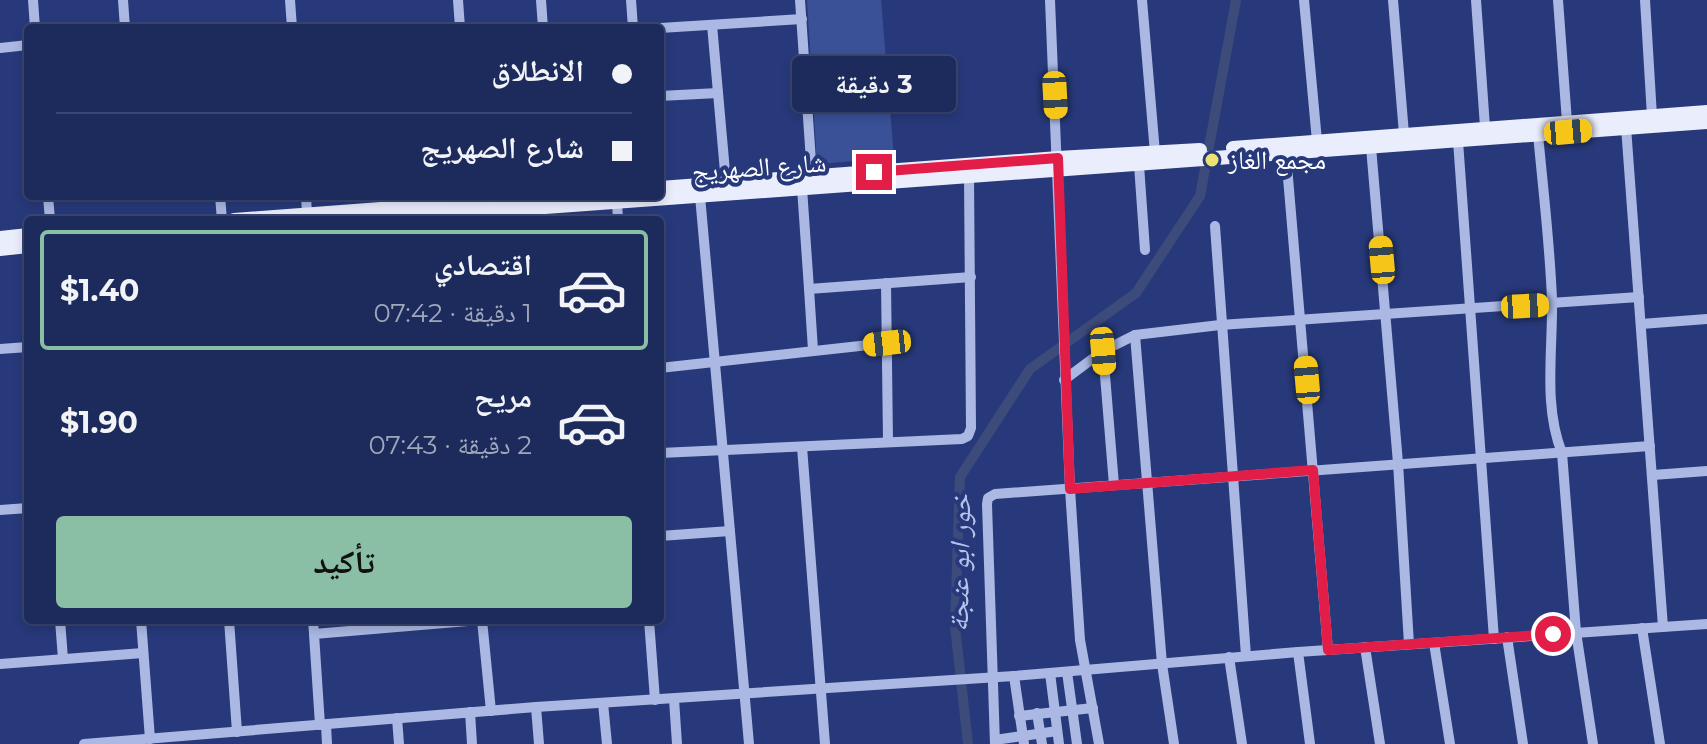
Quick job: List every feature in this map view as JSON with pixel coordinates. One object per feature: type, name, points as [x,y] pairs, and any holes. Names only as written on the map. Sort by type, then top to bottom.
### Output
[{"type":"main road","points":[[1220,154],[1317,141],[1707,112]]},
{"type":"main road","points":[[1200,155],[1286,154],[1707,122]]},
{"type":"main road","name":"شارع الصهريج","points":[[664,188],[969,176],[1155,153],[1200,155]]},
{"type":"main road","name":"شارع الصهريج","points":[[664,199],[807,182],[1058,164],[1139,165],[1200,155]]},
{"type":"main road","points":[[283,216],[392,202],[446,200]]},
{"type":"main road","name":"شارع الصهريج","points":[[459,216],[645,200]]},
{"type":"main road","points":[[0,238],[24,235]]},
{"type":"main road","points":[[0,249],[24,246]]},
{"type":"street","points":[[33,0],[35,24]]},
{"type":"street","points":[[123,0],[125,24]]},
{"type":"street","points":[[290,0],[292,24]]},
{"type":"street","points":[[458,0],[460,24]]},
{"type":"street","points":[[541,0],[543,24]]},
{"type":"street","points":[[631,0],[633,24]]},
{"type":"street","points":[[800,0],[813,350]]},
{"type":"street","points":[[1050,0],[1070,489],[1080,640],[1099,744]]},
{"type":"street","points":[[1142,0],[1155,153]]},
{"type":"street","points":[[1304,0],[1317,141]]},
{"type":"street","points":[[1393,0],[1404,134]]},
{"type":"street","points":[[1476,0],[1485,127]]},
{"type":"street","points":[[1558,0],[1567,122]]},
{"type":"street","points":[[1645,0],[1652,116]]},
{"type":"street","points":[[664,28],[802,19]]},
{"type":"street","points":[[712,25],[726,183]]},
{"type":"street","points":[[0,48],[24,45]]},
{"type":"street","points":[[664,96],[718,93]]},
{"type":"street","points":[[1626,127],[1663,627]]},
{"type":"street","points":[[1538,134],[1552,305],[1552,411],[1555,436],[1562,453],[1576,632],[1593,744]]},
{"type":"street","points":[[1458,141],[1494,639]]},
{"type":"street","points":[[1371,147],[1398,463],[1409,644]]},
{"type":"street","points":[[1286,154],[1328,650]]},
{"type":"street","points":[[1139,165],[1145,250]]},
{"type":"street","points":[[664,453],[962,439],[968,436],[971,428],[969,176]]},
{"type":"street","points":[[700,196],[749,744]]},
{"type":"street","points":[[306,200],[307,214]]},
{"type":"street","points":[[617,202],[618,216]]},
{"type":"street","points":[[1215,226],[1246,656]]},
{"type":"street","points":[[809,289],[971,277]]},
{"type":"street","points":[[886,283],[888,442]]},
{"type":"street","points":[[1064,380],[1103,351],[1135,335],[1220,325],[1639,297]]},
{"type":"street","points":[[1641,324],[1707,319]]},
{"type":"street","points":[[1135,335],[1162,664],[1174,744]]},
{"type":"street","points":[[664,368],[887,343]]},
{"type":"street","points":[[0,349],[24,347]]},
{"type":"street","points":[[1103,351],[1114,485]]},
{"type":"street","points":[[1057,731],[1041,738],[995,742],[988,498],[995,494],[1650,446]]},
{"type":"street","points":[[802,447],[825,744]]},
{"type":"street","points":[[1653,475],[1707,471]]},
{"type":"street","points":[[0,510],[24,508]]},
{"type":"street","points":[[664,536],[730,531]]},
{"type":"street","points":[[60,624],[63,659]]},
{"type":"street","points":[[141,624],[150,739]]},
{"type":"street","points":[[229,624],[237,732]]},
{"type":"street","points":[[313,624],[327,744]]},
{"type":"street","points":[[314,634],[392,624]]},
{"type":"street","points":[[481,624],[491,711]]},
{"type":"street","points":[[649,624],[655,700]]},
{"type":"street","points":[[84,744],[150,739],[192,740],[237,732],[470,712],[1014,676],[1229,657],[1707,624]]},
{"type":"street","points":[[1642,628],[1660,744]]},
{"type":"street","points":[[1507,637],[1523,744]]},
{"type":"street","points":[[1434,643],[1450,744]]},
{"type":"street","points":[[1365,647],[1380,744]]},
{"type":"street","points":[[1298,652],[1310,744]]},
{"type":"street","points":[[0,664],[143,653]]},
{"type":"street","points":[[1229,657],[1242,744]]},
{"type":"street","points":[[1067,672],[1077,744]]},
{"type":"street","points":[[1050,673],[1059,744]]},
{"type":"street","points":[[1014,676],[1023,740]]},
{"type":"street","points":[[674,699],[677,744]]},
{"type":"street","points":[[603,703],[607,744]]},
{"type":"street","points":[[536,707],[539,744]]},
{"type":"street","points":[[1019,716],[1093,708]]},
{"type":"street","points":[[470,712],[472,744]]},
{"type":"street","points":[[1037,713],[1041,738]]},
{"type":"street","points":[[397,718],[399,744]]},
{"type":"street","points":[[259,731],[260,744]]},
{"type":"shaded area","points":[[807,0],[881,0],[894,158],[817,164]]},
{"type":"waterway","name":"خور ابو عنجة","points":[[968,744],[955,626],[960,477],[1030,369],[1136,293],[1200,196],[1236,0]]},
{"type":"place","name":"مجمع الغاز","points":[[1212,160]]},
{"type":"route","points":[[874,172],[1058,158],[1070,489],[1313,470],[1328,650],[1553,634]]}]
